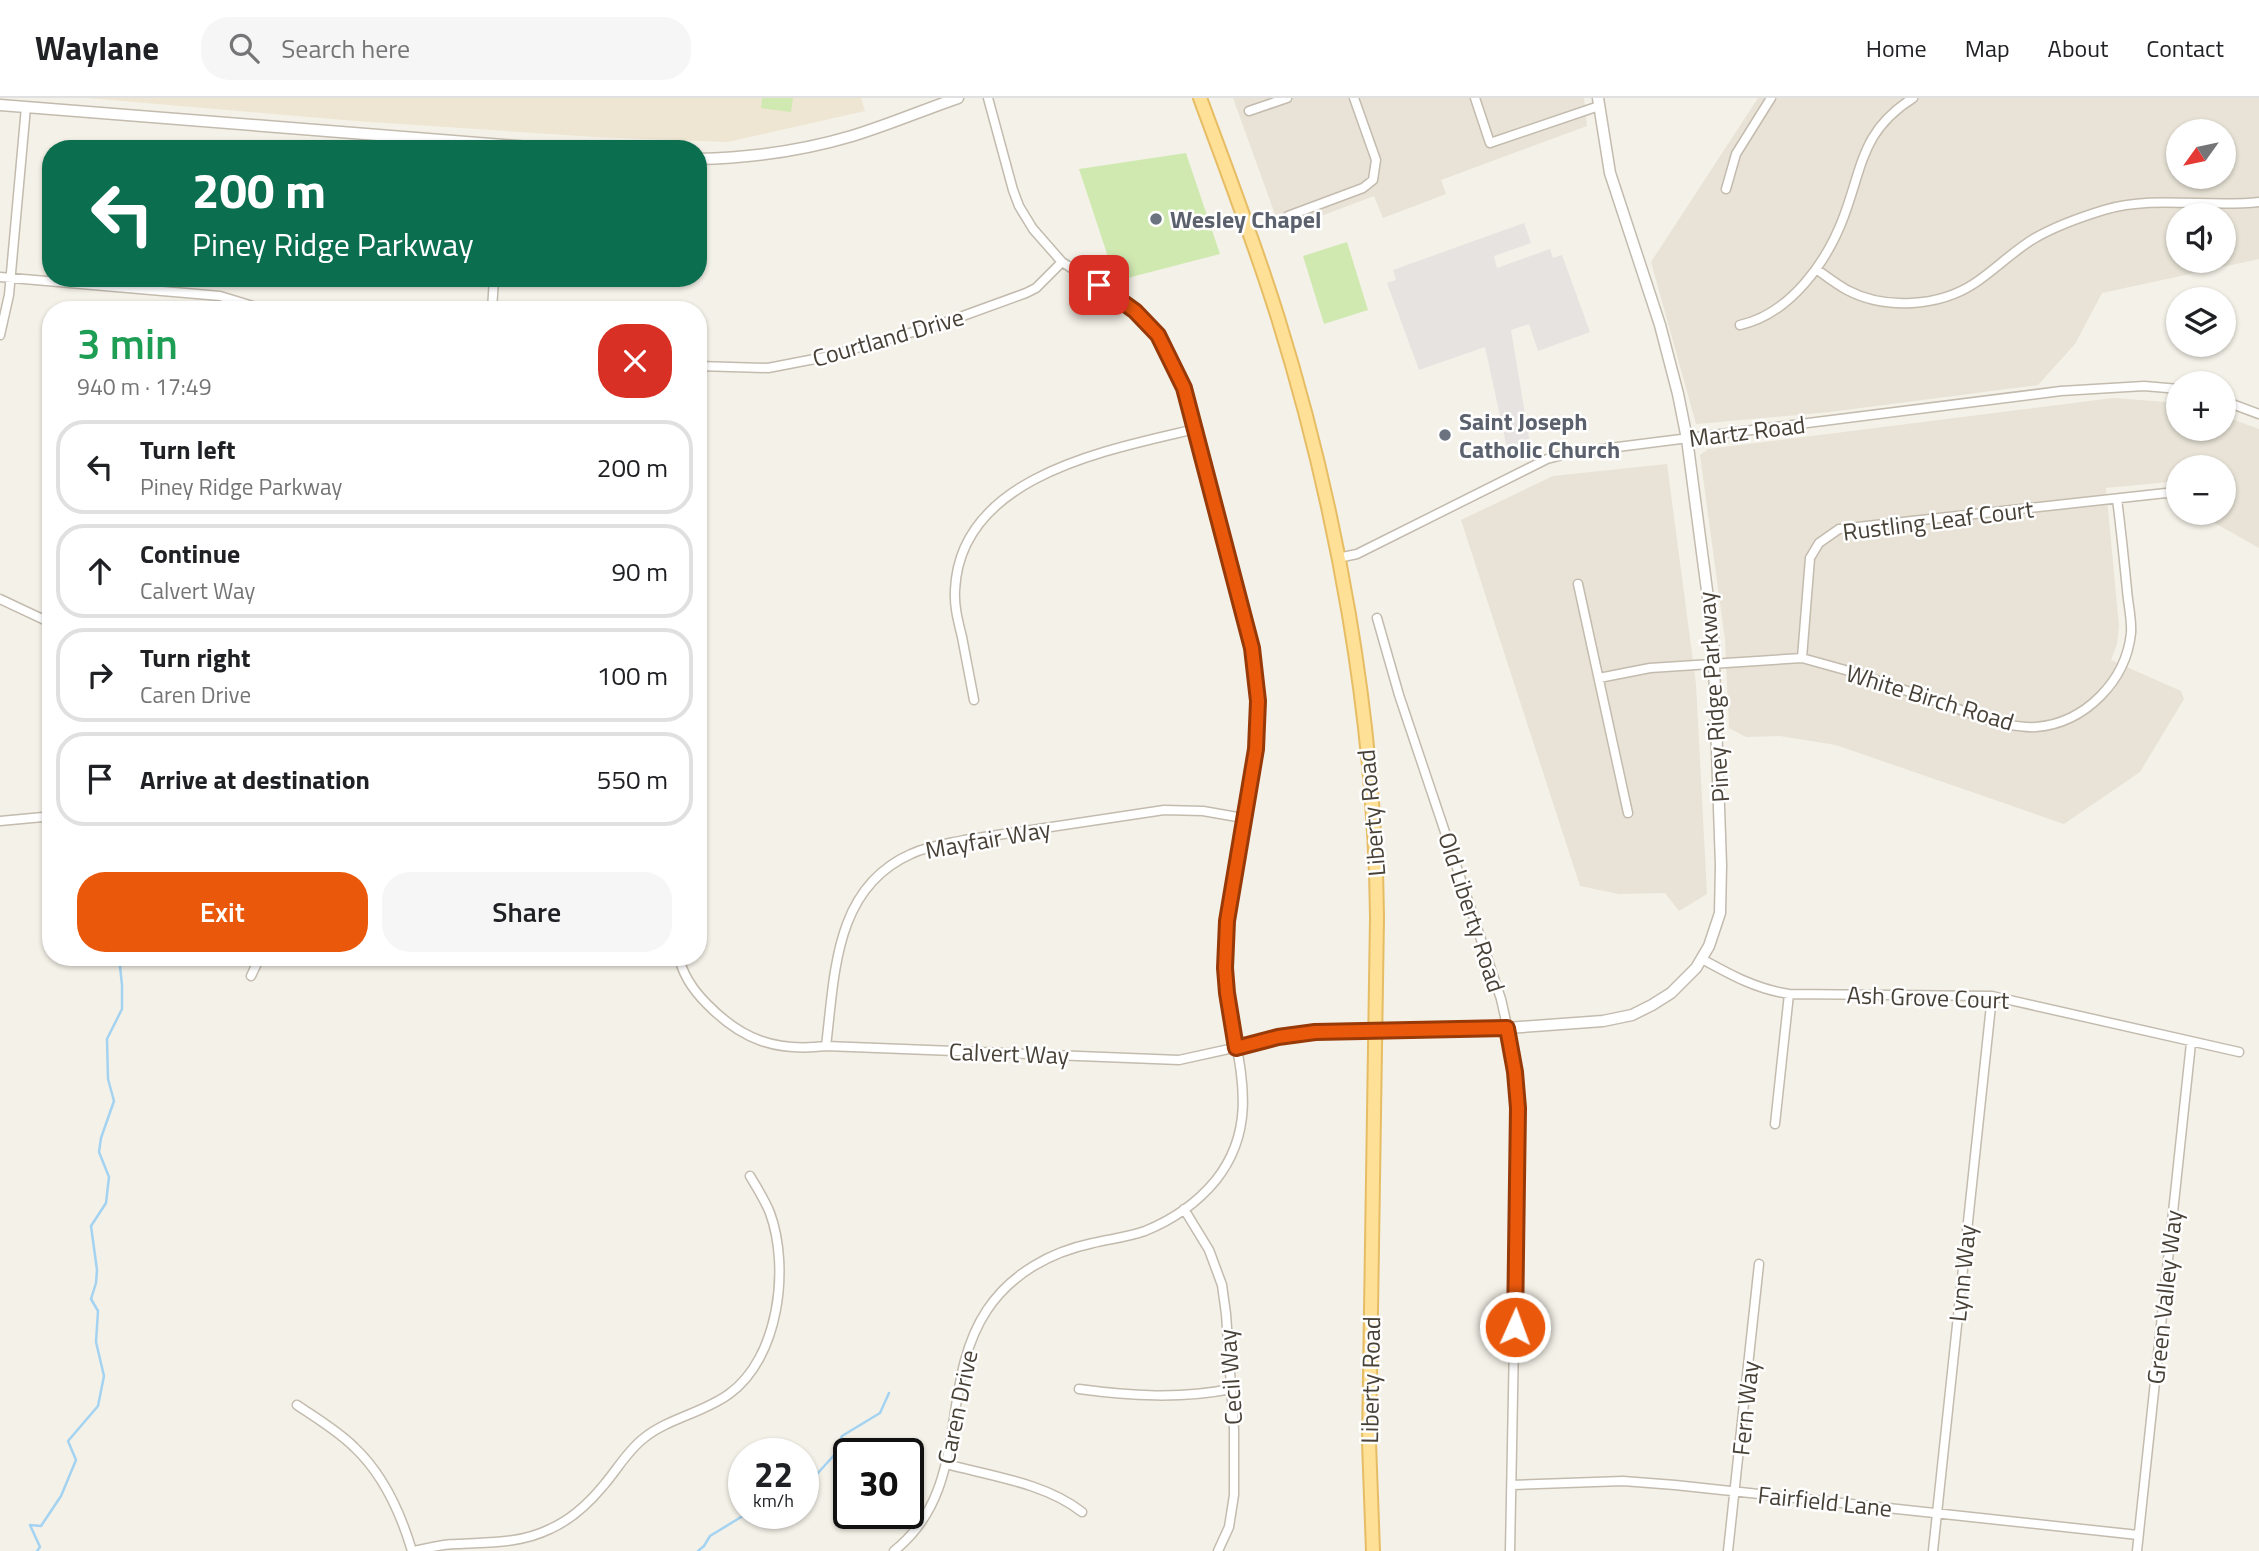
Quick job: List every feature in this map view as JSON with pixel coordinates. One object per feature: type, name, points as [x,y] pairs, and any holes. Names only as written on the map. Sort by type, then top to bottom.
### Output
[{"type":"main road","name":"Liberty Road","points":[[1200,98],[1282,331],[1309,427],[1338,558],[1357,677],[1373,823],[1377,897],[1369,1442],[1373,1551]]},
{"type":"street","points":[[707,159],[766,156],[827,143],[884,126],[958,98]]},
{"type":"street","name":"Caren Drive","points":[[894,1551],[918,1529],[927,1514],[946,1464],[961,1373],[969,1346],[989,1307],[1023,1272],[1057,1254],[1090,1243],[1143,1231],[1184,1209],[1206,1192],[1220,1175],[1240,1135],[1244,1115],[1244,1089],[1227,993],[1226,947],[1227,921],[1256,749],[1258,717],[1252,648],[1184,388],[1158,335],[1135,311],[1062,262],[1033,229],[1019,206],[988,98]]},
{"type":"street","points":[[1250,111],[1287,98]]},
{"type":"street","points":[[1288,216],[1363,188],[1373,180],[1376,160],[1354,98]]},
{"type":"street","points":[[1475,98],[1490,143],[1598,102]]},
{"type":"street","points":[[1726,189],[1736,154],[1771,98]]},
{"type":"street","points":[[1740,325],[1756,321],[1782,306],[1816,269],[1843,218],[1868,145],[1888,119],[1913,98]]},
{"type":"street","name":"Piney Ridge Parkway","points":[[1376,1029],[1507,1028],[1603,1021],[1632,1015],[1671,993],[1702,959],[1716,929],[1722,894],[1715,664],[1687,439],[1660,325],[1610,173],[1598,102]]},
{"type":"street","points":[[0,105],[422,140]]},
{"type":"street","points":[[0,335],[9,295],[5,277],[24,151],[26,107]]},
{"type":"street","points":[[1816,269],[1846,290],[1864,297],[1902,303],[1926,302],[1950,296],[1973,284],[2036,238],[2073,220],[2108,209],[2151,203],[2259,202]]},
{"type":"street","name":"Courtland Drive","points":[[707,366],[768,368],[881,342],[938,325],[1026,293],[1036,288],[1062,262]]},
{"type":"street","points":[[5,277],[42,280]]},
{"type":"street","points":[[118,287],[220,296],[236,301]]},
{"type":"street","name":"Martz Road","points":[[1338,558],[1357,554],[1547,458],[1570,453],[2061,391],[2144,386],[2166,388]]},
{"type":"street","points":[[2236,405],[2259,414]]},
{"type":"street","points":[[974,700],[954,593],[966,546],[986,515],[997,502],[1013,491],[1068,464],[1119,447],[1195,429]]},
{"type":"street","name":"Rustling Leaf Court","points":[[1802,658],[1810,558],[1819,543],[1839,529],[2166,495]]},
{"type":"street","name":"White Birch Road","points":[[1599,678],[1650,668],[1802,658],[1856,673],[1998,723],[2037,727],[2059,722],[2095,703],[2126,660],[2131,631],[2117,499]]},
{"type":"street","points":[[1578,584],[1628,813]]},
{"type":"street","points":[[0,599],[42,619]]},
{"type":"street","name":"Old Liberty Road","points":[[1377,618],[1395,682],[1493,975],[1515,1072],[1518,1108],[1510,1551]]},
{"type":"street","name":"Mayfair Way","points":[[826,1046],[835,969],[846,921],[872,882],[886,869],[910,854],[964,840],[1164,810],[1203,811],[1243,818]]},
{"type":"street","points":[[0,821],[42,817]]},
{"type":"street","name":"Ash Grove Court","points":[[1702,959],[1743,981],[1789,994],[1992,996],[2238,1052]]},
{"type":"street","points":[[251,976],[256,966]]},
{"type":"street","name":"Calvert Way","points":[[683,966],[687,979],[697,994],[735,1029],[753,1039],[802,1049],[826,1046],[1167,1060],[1193,1058],[1297,1034],[1376,1029]]},
{"type":"street","points":[[1775,1124],[1789,994]]},
{"type":"street","name":"Lynn Way","points":[[1933,1551],[1992,996]]},
{"type":"street","name":"Green Valley Way","points":[[2137,1551],[2191,1043]]},
{"type":"street","points":[[298,1405],[355,1448],[390,1497],[403,1521],[413,1551],[454,1544],[507,1542],[551,1529],[581,1509],[645,1438],[708,1408],[731,1393],[749,1375],[762,1355],[771,1335],[776,1310],[779,1263],[770,1213],[750,1176]]},
{"type":"street","name":"Cecil Way","points":[[1184,1209],[1209,1250],[1222,1285],[1231,1389],[1234,1495],[1229,1527],[1219,1551]]},
{"type":"street","name":"Fern Way","points":[[1728,1551],[1759,1264]]},
{"type":"street","points":[[1079,1389],[1171,1396],[1231,1389]]},
{"type":"street","points":[[946,1464],[1048,1493],[1073,1504],[1082,1512]]},
{"type":"street","name":"Fairfield Lane","points":[[1512,1485],[1623,1481],[2138,1535]]},
{"type":"shaded area","points":[[88,98],[861,98],[865,111],[728,142],[595,137],[356,121]]},
{"type":"shaded area","points":[[1233,98],[1584,98],[1587,126],[1441,180],[1446,194],[1383,218],[1374,196],[1281,231]]},
{"type":"shaded area","points":[[1758,98],[2259,98],[2259,259],[2236,264],[2236,203],[2166,203],[2166,273],[2194,273],[2102,293],[2075,344],[2038,385],[1830,412],[1696,424],[1651,262]]},
{"type":"shaded area","points":[[1524,223],[1531,243],[1494,256],[1497,268],[1550,249],[1553,258],[1562,255],[1590,332],[1538,351],[1529,324],[1511,330],[1530,443],[1507,448],[1485,347],[1419,370],[1387,283],[1396,280],[1393,270]]},
{"type":"shaded area","points":[[2113,398],[2166,402],[2166,441],[2236,441],[2236,420],[2259,429],[2259,548],[2218,525],[2236,525],[2236,455],[2166,455],[2166,482],[2106,488],[2119,626],[2117,644],[2111,660],[2181,691],[2184,699],[2140,772],[2064,824],[1836,745],[1780,736],[1746,737],[1729,728],[1725,640],[1700,455],[1708,449]]},
{"type":"shaded area","points":[[1667,464],[1696,684],[1707,894],[1679,911],[1665,893],[1619,894],[1580,886],[1461,520],[1553,476]]},
{"type":"green space","points":[[762,98],[793,98],[791,112],[761,108]]},
{"type":"green space","points":[[1186,153],[1220,254],[1116,281],[1079,169]]},
{"type":"green space","points":[[1347,242],[1368,310],[1324,324],[1303,256]]},
{"type":"waterway","points":[[37,1551],[40,1547],[30,1525],[41,1526],[61,1496],[76,1460],[68,1441],[98,1406],[104,1376],[96,1342],[98,1311],[91,1299],[97,1270],[91,1226],[106,1203],[109,1177],[99,1152],[114,1101],[108,1079],[107,1039],[122,1009],[120,966]]},
{"type":"waterway","points":[[819,1472],[836,1453],[842,1436],[880,1413],[889,1393]]},
{"type":"waterway","points":[[698,1551],[710,1536],[728,1525]]},
{"type":"place","name":"Wesley Chapel","points":[[1156,219]]},
{"type":"place","name":"Saint Joseph Catholic Church","points":[[1445,435]]},
{"type":"route","points":[[1099,285],[1135,311],[1158,335],[1184,388],[1252,648],[1258,701],[1256,749],[1227,921],[1225,968],[1236,1048],[1278,1037],[1315,1032],[1507,1028],[1518,1108],[1515,1327]]}]
